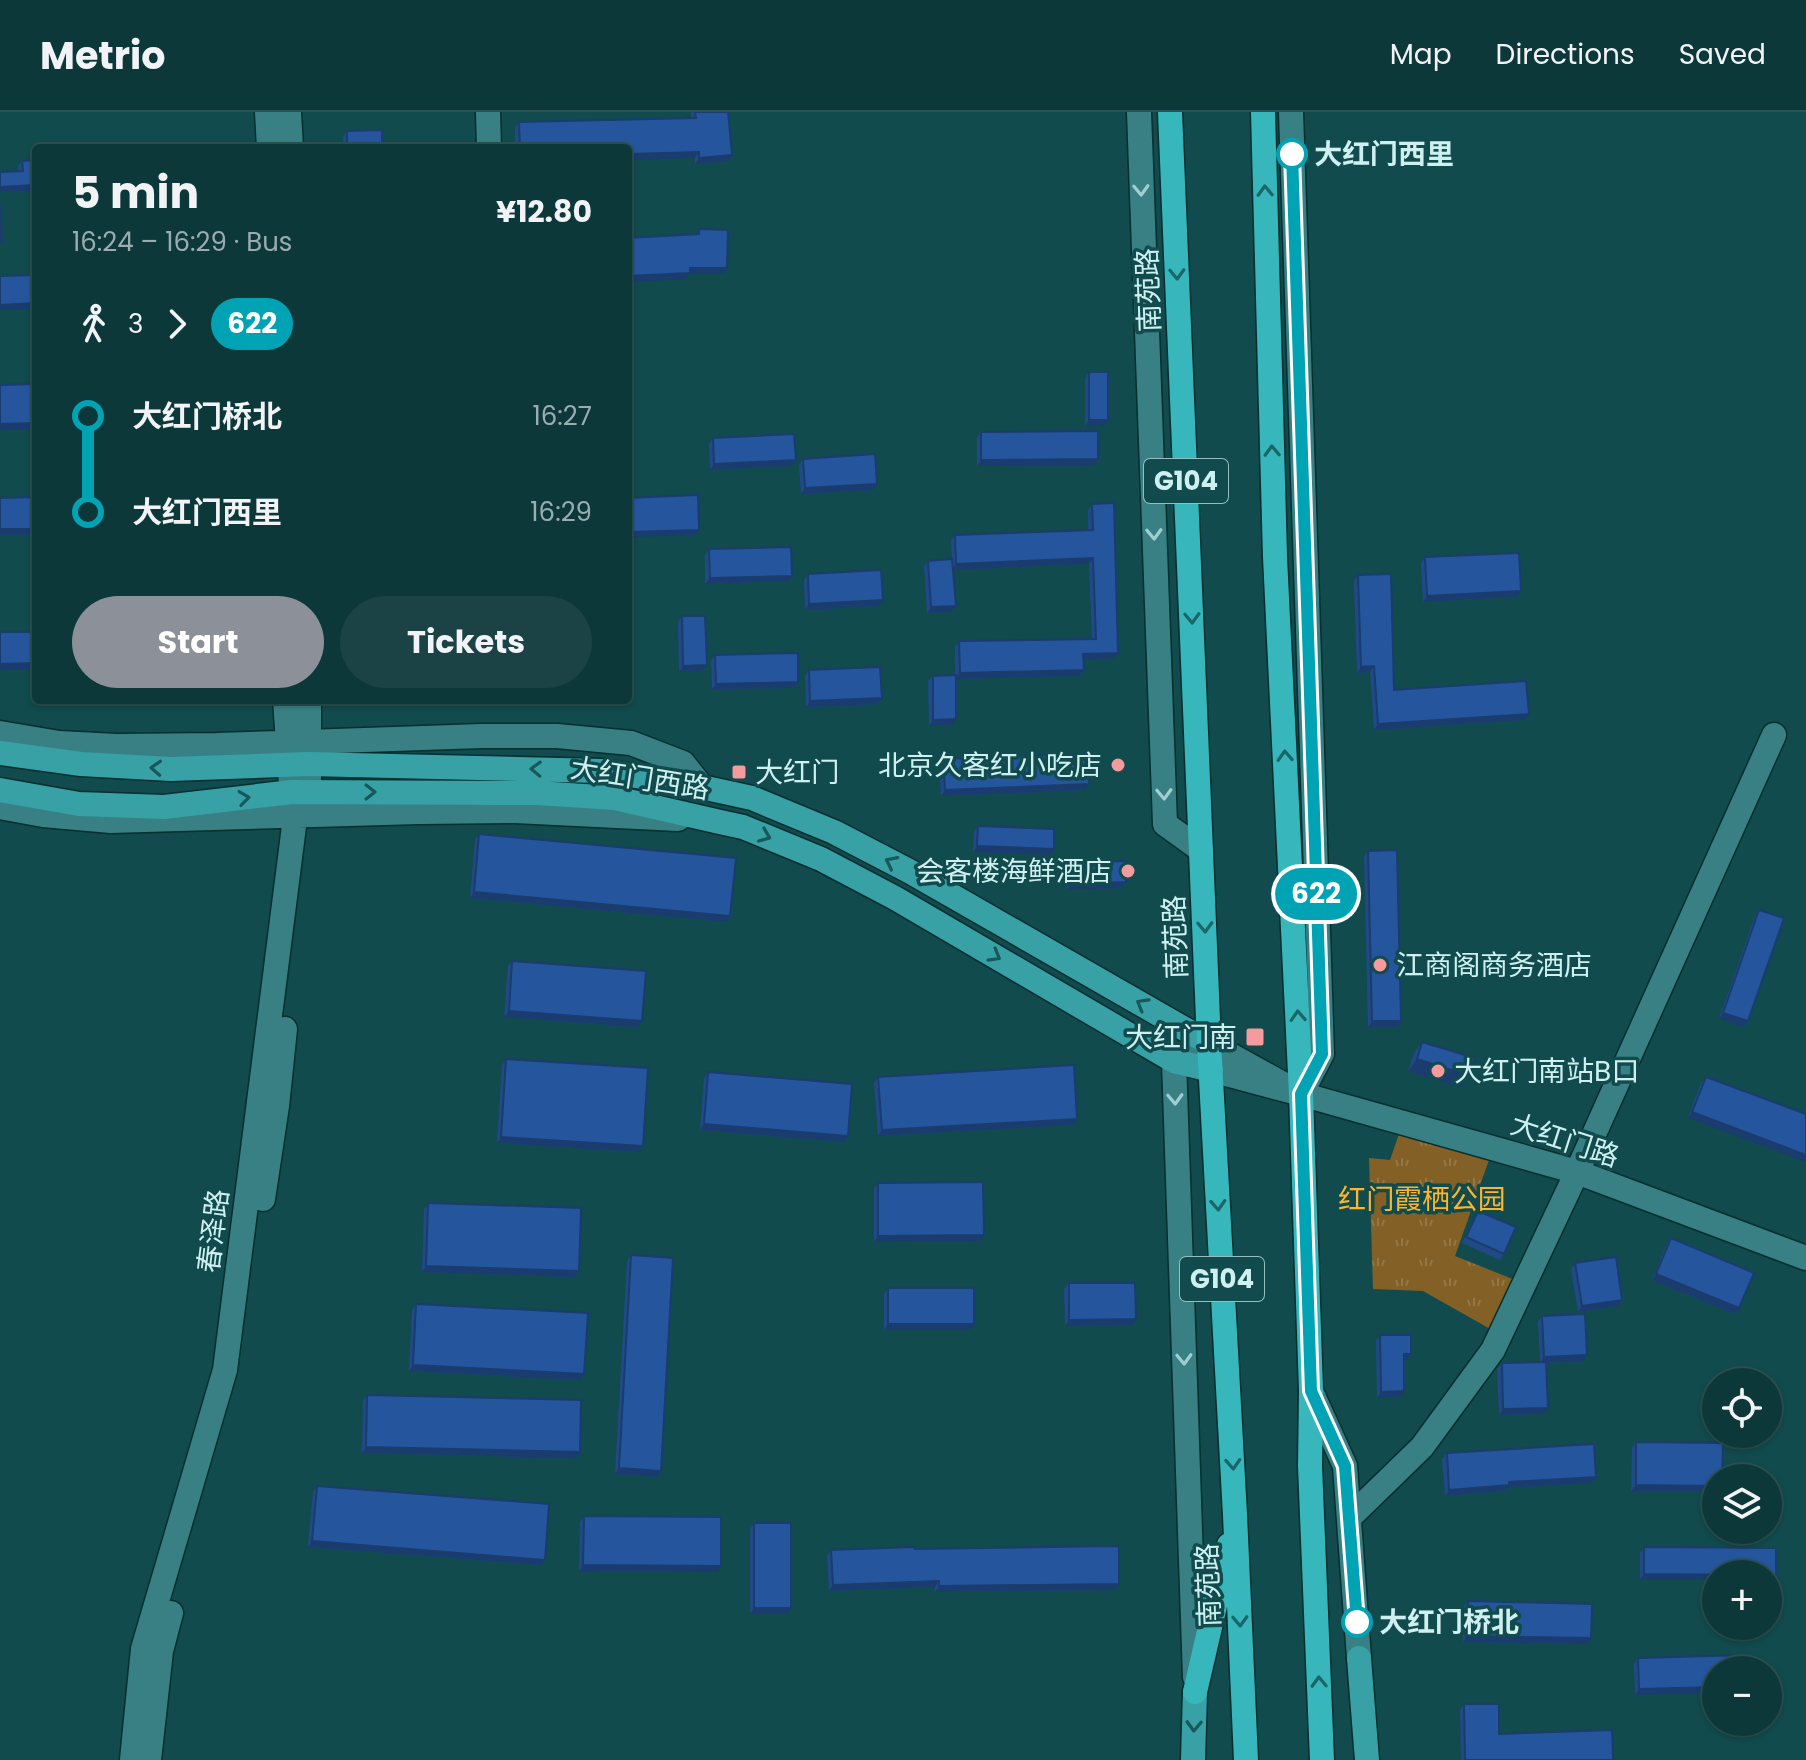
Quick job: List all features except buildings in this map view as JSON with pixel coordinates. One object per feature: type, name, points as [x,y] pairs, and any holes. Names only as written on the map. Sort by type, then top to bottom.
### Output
[{"type":"highway","name":"南苑路","points":[[1170,112],[1209,1043],[1246,1760]]},
{"type":"highway","points":[[1263,112],[1275,557],[1301,1094],[1311,1391],[1310,1466],[1322,1760]]},
{"type":"highway","points":[[1195,1692],[1235,1515]]},
{"type":"main road","name":"大红门西路","points":[[0,753],[81,764],[171,769],[298,753],[602,771],[752,798],[834,832],[909,871],[1209,1043]]},
{"type":"main road","name":"大红门西路","points":[[0,790],[66,809],[79,804],[110,813],[164,807],[537,793],[615,798],[743,827],[821,859],[895,898],[1174,1061],[1211,1070]]},
{"type":"main road","points":[[1359,1658],[1367,1760]]},
{"type":"main road","points":[[1193,1760],[1195,1692]]},
{"type":"street","points":[[267,112],[269,144]]},
{"type":"street","points":[[289,112],[291,144]]},
{"type":"street","points":[[488,112],[489,144]]},
{"type":"street","points":[[1139,112],[1165,824],[1201,850]]},
{"type":"street","points":[[1291,112],[1322,1054],[1301,1094]]},
{"type":"street","points":[[1275,557],[1301,456]]},
{"type":"street","name":"春泽路","points":[[149,1760],[161,1651],[238,1372],[277,1106],[300,803],[298,753],[286,704]]},
{"type":"street","name":"春泽路","points":[[298,753],[308,704]]},
{"type":"street","points":[[0,733],[59,743],[298,753],[482,736],[557,736],[631,743],[683,763],[702,787]]},
{"type":"street","points":[[1349,1518],[1422,1447],[1493,1350],[1577,1172],[1774,735]]},
{"type":"street","name":"春泽路","points":[[132,1760],[143,1649],[225,1370],[290,857],[300,803]]},
{"type":"street","points":[[0,807],[43,815],[66,809]]},
{"type":"street","points":[[1195,1692],[1174,1061],[1209,1043],[1301,1094]]},
{"type":"street","points":[[1211,1070],[1301,1094]]},
{"type":"street","name":"大红门路","points":[[1301,1094],[1577,1172],[1806,1258]]},
{"type":"street","points":[[1311,1391],[1345,1466],[1359,1658]]},
{"type":"green space","name":"红门霞栖公园","points":[[1399,1134],[1489,1160],[1455,1256],[1515,1280],[1492,1330],[1423,1291],[1373,1289],[1369,1158],[1390,1160]]},
{"type":"bus line","name":"622","points":[[1292,154],[1322,1054],[1301,1094],[1311,1391],[1345,1466],[1357,1622]]},
{"type":"place","name":"大红门西里","points":[[1292,154]]},
{"type":"place","name":"北京久客红小吃店","points":[[1118,765]]},
{"type":"place","name":"大红门","points":[[739,772]]},
{"type":"place","name":"会客楼海鲜酒店","points":[[1128,871]]},
{"type":"place","name":"江商阁商务酒店","points":[[1380,965]]},
{"type":"place","name":"大红门南","points":[[1255,1037]]},
{"type":"place","name":"大红门南站B口","points":[[1438,1071]]},
{"type":"place","name":"大红门桥北","points":[[1357,1622]]}]
